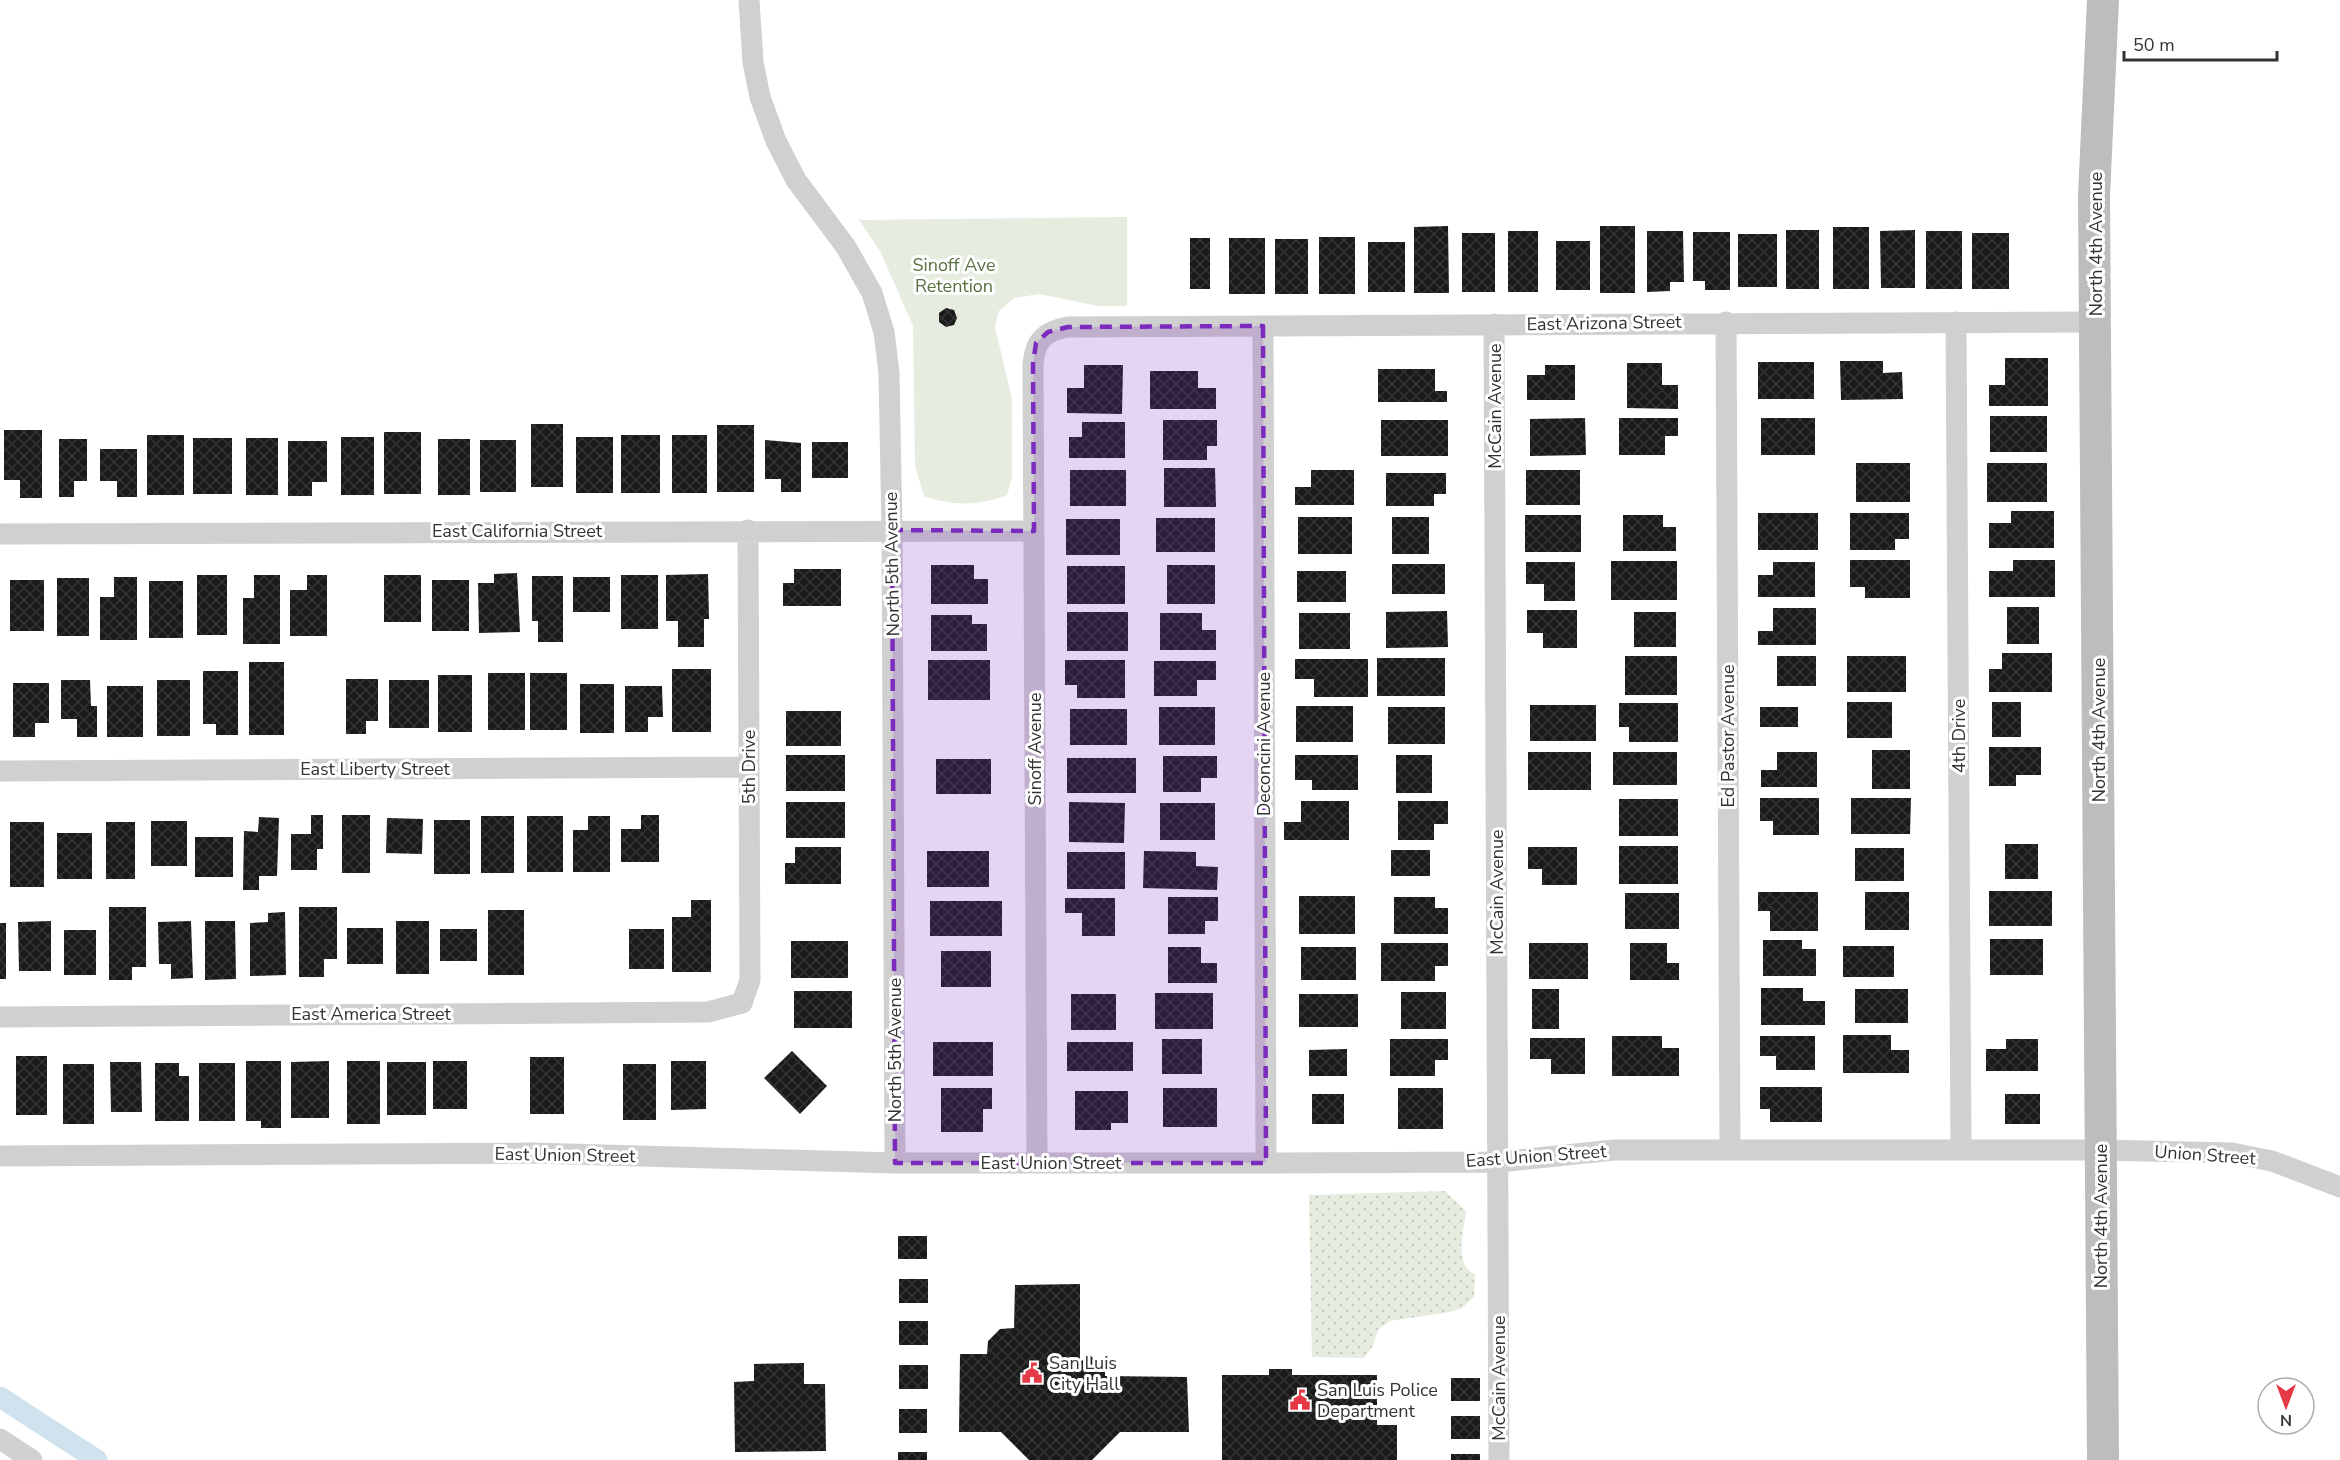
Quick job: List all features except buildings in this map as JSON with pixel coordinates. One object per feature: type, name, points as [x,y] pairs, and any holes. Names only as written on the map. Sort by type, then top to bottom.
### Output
[{"type":"street","name":"North 5th Avenue","points":[[749,0],[753,62],[760,97],[776,141],[796,180],[846,247],[872,293],[884,332],[889,373],[892,531],[895,1163]]},
{"type":"street","name":"North 4th Avenue","points":[[2103,0],[2094,196],[2103,1460]]},
{"type":"street","name":"Ed Pastor Avenue","points":[[1726,322],[1730,1149]]},
{"type":"street","name":"4th Drive","points":[[1956,322],[1961,1150]]},
{"type":"street","name":"East Arizona Street","points":[[1041,337],[1055,329],[1068,327],[2096,322]]},
{"type":"street","name":"McCain Avenue","points":[[1494,324],[1499,1460]]},
{"type":"street","name":"Deconcini Avenue","points":[[1263,326],[1266,1163]]},
{"type":"street","name":"Sinoff Avenue","points":[[1037,1163],[1033,364],[1036,343],[1041,337]]},
{"type":"street","name":"East California Street","points":[[0,534],[748,530],[1034,531]]},
{"type":"street","name":"5th Drive","points":[[742,1003],[750,980],[748,530]]},
{"type":"street","name":"East Liberty Street","points":[[0,771],[749,767]]},
{"type":"street","name":"East America Street","points":[[0,1017],[708,1012],[742,1003]]},
{"type":"street","name":"East Union Street","points":[[0,1156],[533,1153],[895,1163],[1266,1163],[1499,1162],[1614,1150],[2101,1150]]},
{"type":"street","name":"Union Street","points":[[2101,1150],[2232,1153],[2272,1161],[2340,1188]]},
{"type":"street","points":[[0,1439],[32,1460]]},
{"type":"highlighted area","points":[[1263,326],[1266,1163],[895,1163],[892,530],[1034,531],[1033,364],[1036,343],[1048,332],[1068,327]]},
{"type":"green space","name":"Sinoff Ave Retention","points":[[1127,217],[1127,306],[1098,306],[1039,294],[1014,298],[999,311],[995,327],[1012,399],[1012,477],[1007,495],[976,503],[945,502],[924,496],[915,466],[913,326],[880,251],[859,220]]},
{"type":"green space","points":[[1445,1191],[1466,1211],[1462,1255],[1468,1270],[1475,1274],[1474,1297],[1462,1308],[1450,1312],[1390,1321],[1378,1330],[1373,1346],[1364,1358],[1312,1357],[1309,1195]]},
{"type":"waterway","points":[[0,1397],[97,1460]]},
{"type":"place","name":"San Luis City Hall","points":[[1032,1373]]},
{"type":"place","name":"San Luis Police Department","points":[[1300,1400]]}]
